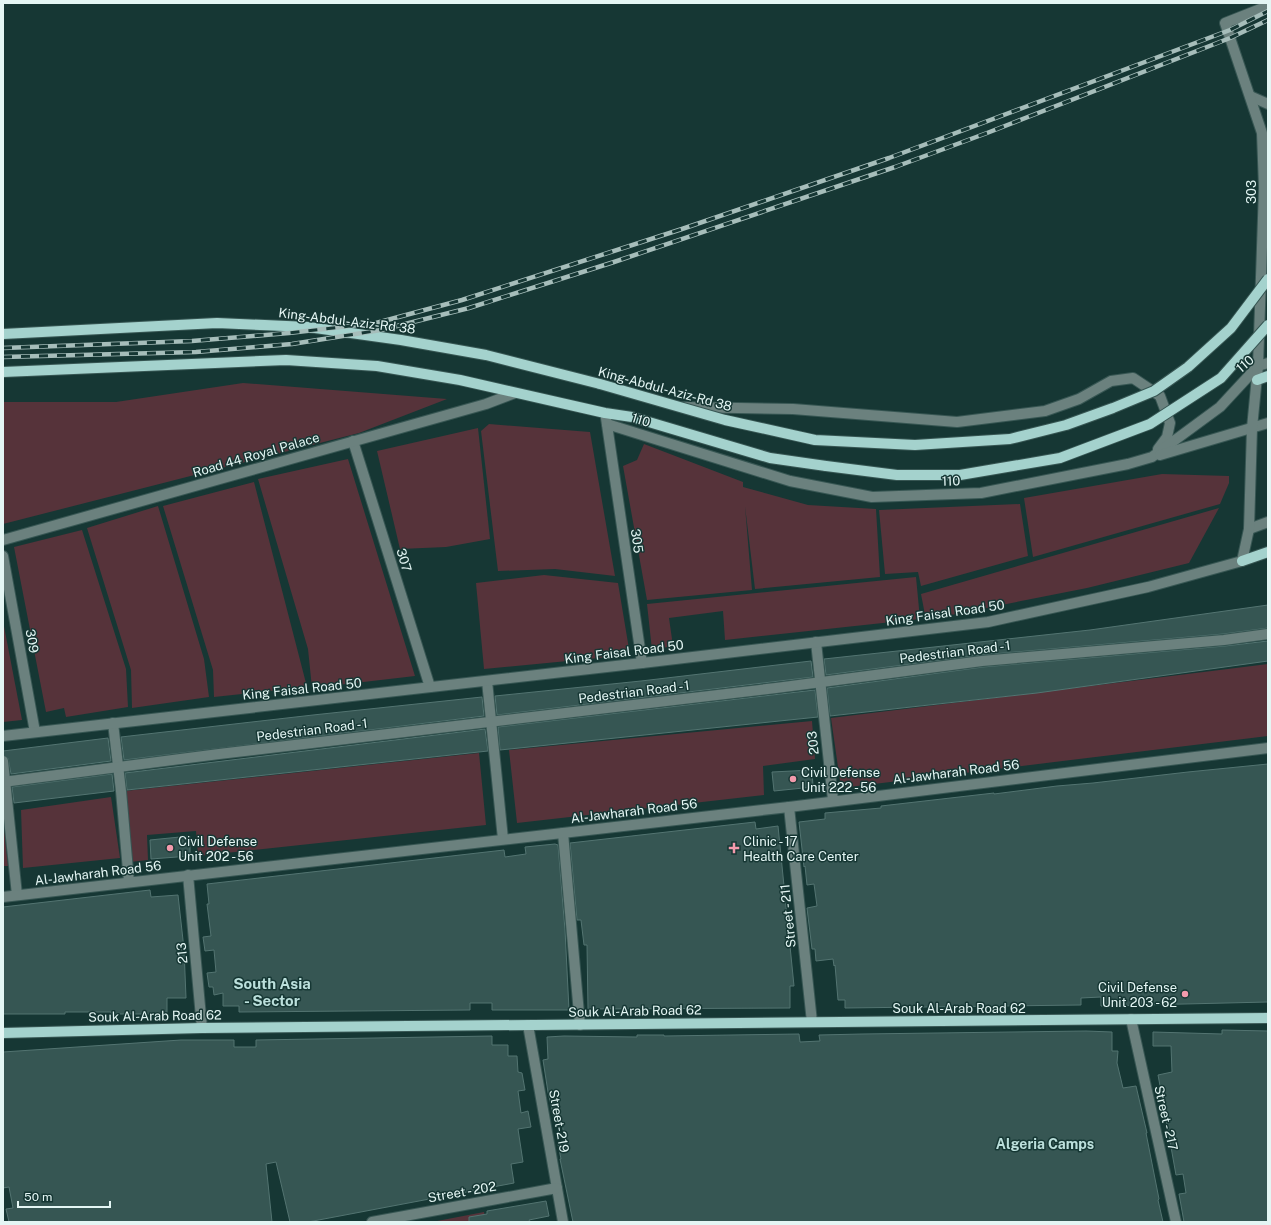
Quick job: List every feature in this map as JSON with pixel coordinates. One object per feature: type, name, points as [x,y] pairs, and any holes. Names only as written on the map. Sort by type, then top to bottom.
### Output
[{"type":"main road","name":"King-Abdul-Aziz-Rd 38","points":[[3,334],[217,323],[308,327],[401,340],[486,355],[600,384],[725,420],[815,440],[915,445],[1010,439],[1066,425],[1154,391],[1188,367],[1231,328],[1268,279]]},
{"type":"main road","points":[[3,372],[286,360],[377,366],[460,380],[605,413],[632,417],[770,458],[897,475],[960,475],[1060,458],[1150,424],[1221,378],[1268,325]]},
{"type":"main road","points":[[1257,380],[1268,376]]},
{"type":"main road","points":[[1242,560],[1268,552]]},
{"type":"main road","name":"Souk Al-Arab Road 62","points":[[3,1033],[202,1028],[1268,1018]]},
{"type":"street","name":"303","points":[[1242,560],[1249,529],[1252,428],[1258,366],[1264,188],[1262,133],[1226,23],[1268,6]]},
{"type":"street","points":[[1250,96],[1268,104]]},
{"type":"street","name":"110","points":[[607,424],[790,481],[872,497],[981,493],[1128,464],[1152,457],[1220,407],[1258,366],[1268,363]]},
{"type":"street","points":[[678,406],[793,409],[957,422],[1045,411],[1080,399],[1112,381],[1133,378],[1160,396],[1170,423],[1166,437],[1152,457]]},
{"type":"street","name":"Road 44 Royal Palace","points":[[3,540],[486,404],[515,393]]},
{"type":"street","name":"305","points":[[605,413],[642,663]]},
{"type":"street","points":[[1152,457],[1268,423]]},
{"type":"street","name":"307","points":[[353,441],[430,687]]},
{"type":"street","points":[[1249,529],[1268,522]]},
{"type":"street","name":"309","points":[[3,556],[35,732]]},
{"type":"street","name":"King Faisal Road 50","points":[[3,736],[988,622],[1148,587],[1242,560]]},
{"type":"street","name":"Pedestrian Road - 1","points":[[4,782],[982,661],[1224,640],[1268,634]]},
{"type":"street","name":"203","points":[[816,642],[833,800]]},
{"type":"street","points":[[487,681],[503,839]]},
{"type":"street","points":[[113,723],[129,882]]},
{"type":"street","name":"Al-Jawharah Road 56","points":[[3,896],[789,807],[833,800],[1268,748]]},
{"type":"street","points":[[3,761],[17,895]]},
{"type":"street","name":"Street - 211","points":[[789,807],[812,1022]]},
{"type":"street","points":[[563,833],[580,1025]]},
{"type":"street","name":"213","points":[[188,875],[202,1028]]},
{"type":"street","name":"Street - 217","points":[[1131,1019],[1176,1222]]},
{"type":"street","name":"Street-219","points":[[528,1026],[563,1222]]},
{"type":"street","name":"Street - 202","points":[[372,1222],[557,1188]]},
{"type":"shaded area","points":[[243,383],[447,399],[359,433],[3,524],[3,402],[116,402]]},
{"type":"shaded area","points":[[489,424],[590,432],[615,576],[555,569],[498,571],[481,431]]},
{"type":"shaded area","points":[[478,428],[490,539],[446,547],[400,549],[377,451]]},
{"type":"shaded area","points":[[644,444],[743,482],[743,487],[808,505],[876,509],[880,577],[755,589],[745,506],[752,590],[647,600],[623,466],[637,460]]},
{"type":"shaded area","points":[[348,459],[415,676],[312,688],[308,649],[258,479]]},
{"type":"shaded area","points":[[1162,474],[1229,476],[1229,483],[1220,504],[1033,557],[1024,498]]},
{"type":"shaded area","points":[[254,482],[307,687],[214,697],[213,670],[163,506]]},
{"type":"shaded area","points":[[1020,504],[1028,556],[921,586],[918,572],[885,574],[879,510]]},
{"type":"shaded area","points":[[158,506],[204,659],[209,697],[132,708],[131,670],[87,528]]},
{"type":"shaded area","points":[[1219,508],[1189,563],[1087,588],[926,620],[921,594]]},
{"type":"shaded area","points":[[82,530],[126,669],[128,707],[66,717],[64,708],[46,712],[14,547]]},
{"type":"shaded area","points":[[544,575],[618,583],[630,655],[484,669],[476,583]]},
{"type":"shaded area","points":[[916,577],[920,619],[725,640],[723,611],[669,618],[673,646],[652,650],[647,604]]},
{"type":"shaded area","points":[[3,621],[22,720],[3,722]]},
{"type":"shaded area","points":[[1268,664],[1268,736],[841,788],[831,718]]},
{"type":"shaded area","points":[[812,721],[815,759],[763,766],[764,795],[517,823],[509,750]]},
{"type":"shaded area","points":[[479,753],[486,825],[198,856],[196,831],[147,835],[148,860],[130,862],[125,791]]},
{"type":"shaded area","points":[[111,797],[120,858],[23,868],[21,810]]},
{"type":"shaded area","points":[[3,820],[8,866],[3,866]]},
{"type":"shaded area","points":[[484,1212],[486,1222],[432,1222]]},
{"type":"building","points":[[1268,605],[1268,628],[1223,634],[981,655],[826,675],[824,659],[1090,630]]},
{"type":"building","points":[[1268,641],[1268,661],[1037,693],[830,716],[827,688],[983,667]]},
{"type":"building","points":[[811,661],[813,677],[497,715],[495,696]]},
{"type":"building","points":[[815,690],[818,717],[500,750],[498,727]]},
{"type":"building","points":[[482,697],[484,716],[124,760],[121,737]]},
{"type":"building","points":[[485,729],[488,751],[127,790],[125,773]]},
{"type":"building","points":[[108,738],[111,761],[11,774],[8,758],[3,755],[3,751]]},
{"type":"building","points":[[1268,764],[1268,1002],[1101,1006],[1101,997],[1081,998],[1081,1005],[845,1008],[845,1000],[838,1000],[835,965],[834,966],[833,959],[816,961],[815,949],[812,949],[807,908],[817,906],[814,884],[807,885],[799,822],[825,819],[825,813],[881,808],[881,806]]},
{"type":"building","name":"Civil Defense Unit 222 - 56","points":[[812,770],[813,787],[774,791],[772,772]]},
{"type":"building","points":[[112,774],[114,791],[14,803],[12,787]]},
{"type":"building","points":[[755,822],[756,829],[778,826],[794,986],[790,986],[790,1008],[588,1009],[587,945],[584,945],[581,920],[577,920],[570,843]]},
{"type":"building","name":"Civil Defense Unit 202 - 56","points":[[190,836],[190,856],[151,859],[150,840]]},
{"type":"building","points":[[558,845],[565,930],[569,1010],[492,1010],[492,1003],[470,1003],[470,1010],[239,1012],[239,1006],[223,1006],[223,993],[214,995],[213,987],[209,987],[207,973],[216,972],[214,950],[205,951],[203,937],[211,936],[207,904],[209,904],[207,884],[504,850],[505,857],[526,854],[525,847]]},
{"type":"building","points":[[150,890],[151,897],[178,895],[184,949],[186,998],[167,998],[167,1014],[65,1012],[65,1014],[3,1014],[3,907]]},
{"type":"building","points":[[1222,1030],[1268,1031],[1268,1222],[1184,1222],[1179,1194],[1186,1193],[1183,1174],[1176,1175],[1158,1075],[1172,1072],[1171,1046],[1153,1046],[1153,1032],[1222,1034]]},
{"type":"building","points":[[1086,1031],[1112,1032],[1112,1051],[1118,1051],[1117,1063],[1123,1088],[1136,1086],[1147,1133],[1163,1222],[573,1222],[558,1144],[565,1142],[561,1117],[554,1118],[543,1060],[548,1059],[547,1037],[799,1034],[800,1042],[820,1041],[819,1035]]},
{"type":"building","points":[[492,1036],[492,1045],[508,1045],[508,1056],[517,1056],[518,1072],[522,1073],[525,1090],[518,1091],[521,1113],[528,1111],[531,1127],[518,1129],[523,1162],[511,1164],[514,1183],[308,1222],[290,1222],[276,1162],[266,1164],[272,1222],[9,1222],[6,1209],[13,1208],[9,1187],[3,1188],[3,1052],[181,1040],[234,1040],[234,1047],[256,1047],[256,1040]]},
{"type":"building","points":[[546,1201],[549,1216],[529,1220],[530,1222],[469,1222],[469,1217],[487,1214],[487,1211]]},
{"type":"railway","points":[[3,348],[192,341],[289,333],[376,323],[462,300],[682,229],[889,158],[1230,30],[1268,11]]},
{"type":"railway","points":[[3,357],[196,352],[292,344],[381,330],[469,308],[614,262],[895,167],[987,133],[1230,38],[1268,20]]},
{"type":"place","name":"Civil Defense Unit 222 - 56","points":[[793,779]]},
{"type":"place","name":"Civil Defense Unit 202 - 56","points":[[170,848]]},
{"type":"place","name":"Clinic - 17 Health Care Center","points":[[734,848]]},
{"type":"place","name":"Civil Defense Unit 203 - 62","points":[[1185,994]]},
{"type":"district","name":"South Asia - Sector","points":[[272,992]]},
{"type":"district","name":"Algeria Camps","points":[[1045,1144]]}]
